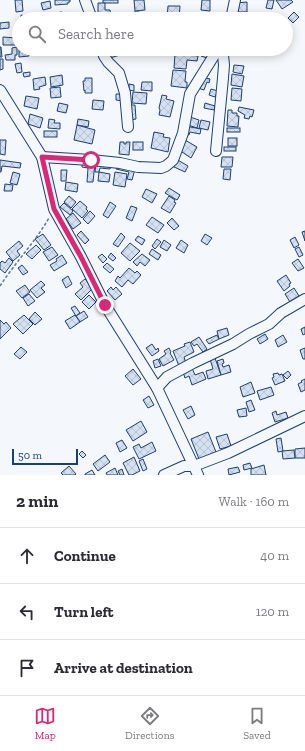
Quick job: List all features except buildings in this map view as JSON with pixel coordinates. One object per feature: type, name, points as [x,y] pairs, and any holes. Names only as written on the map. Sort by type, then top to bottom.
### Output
[{"type":"street","points":[[85,0],[89,12]]},
{"type":"street","points":[[232,12],[235,0]]},
{"type":"street","points":[[104,56],[119,74],[125,93],[128,127]]},
{"type":"street","points":[[42,157],[120,163],[138,167],[161,168],[166,166],[173,160],[183,132],[190,94],[214,56]]},
{"type":"street","points":[[216,151],[223,78],[223,56]]},
{"type":"street","points":[[0,90],[42,157],[54,209],[81,257],[105,305],[157,388],[196,471]]},
{"type":"street","points":[[157,388],[167,377],[269,324],[281,313],[305,299]]},
{"type":"street","points":[[196,471],[228,453],[305,416]]},
{"type":"street","points":[[164,475],[184,466],[196,471]]},
{"type":"path","points":[[0,286],[12,267],[41,230],[54,209]]},
{"type":"route","points":[[91,160],[42,157],[54,209],[81,257],[105,305]]}]
